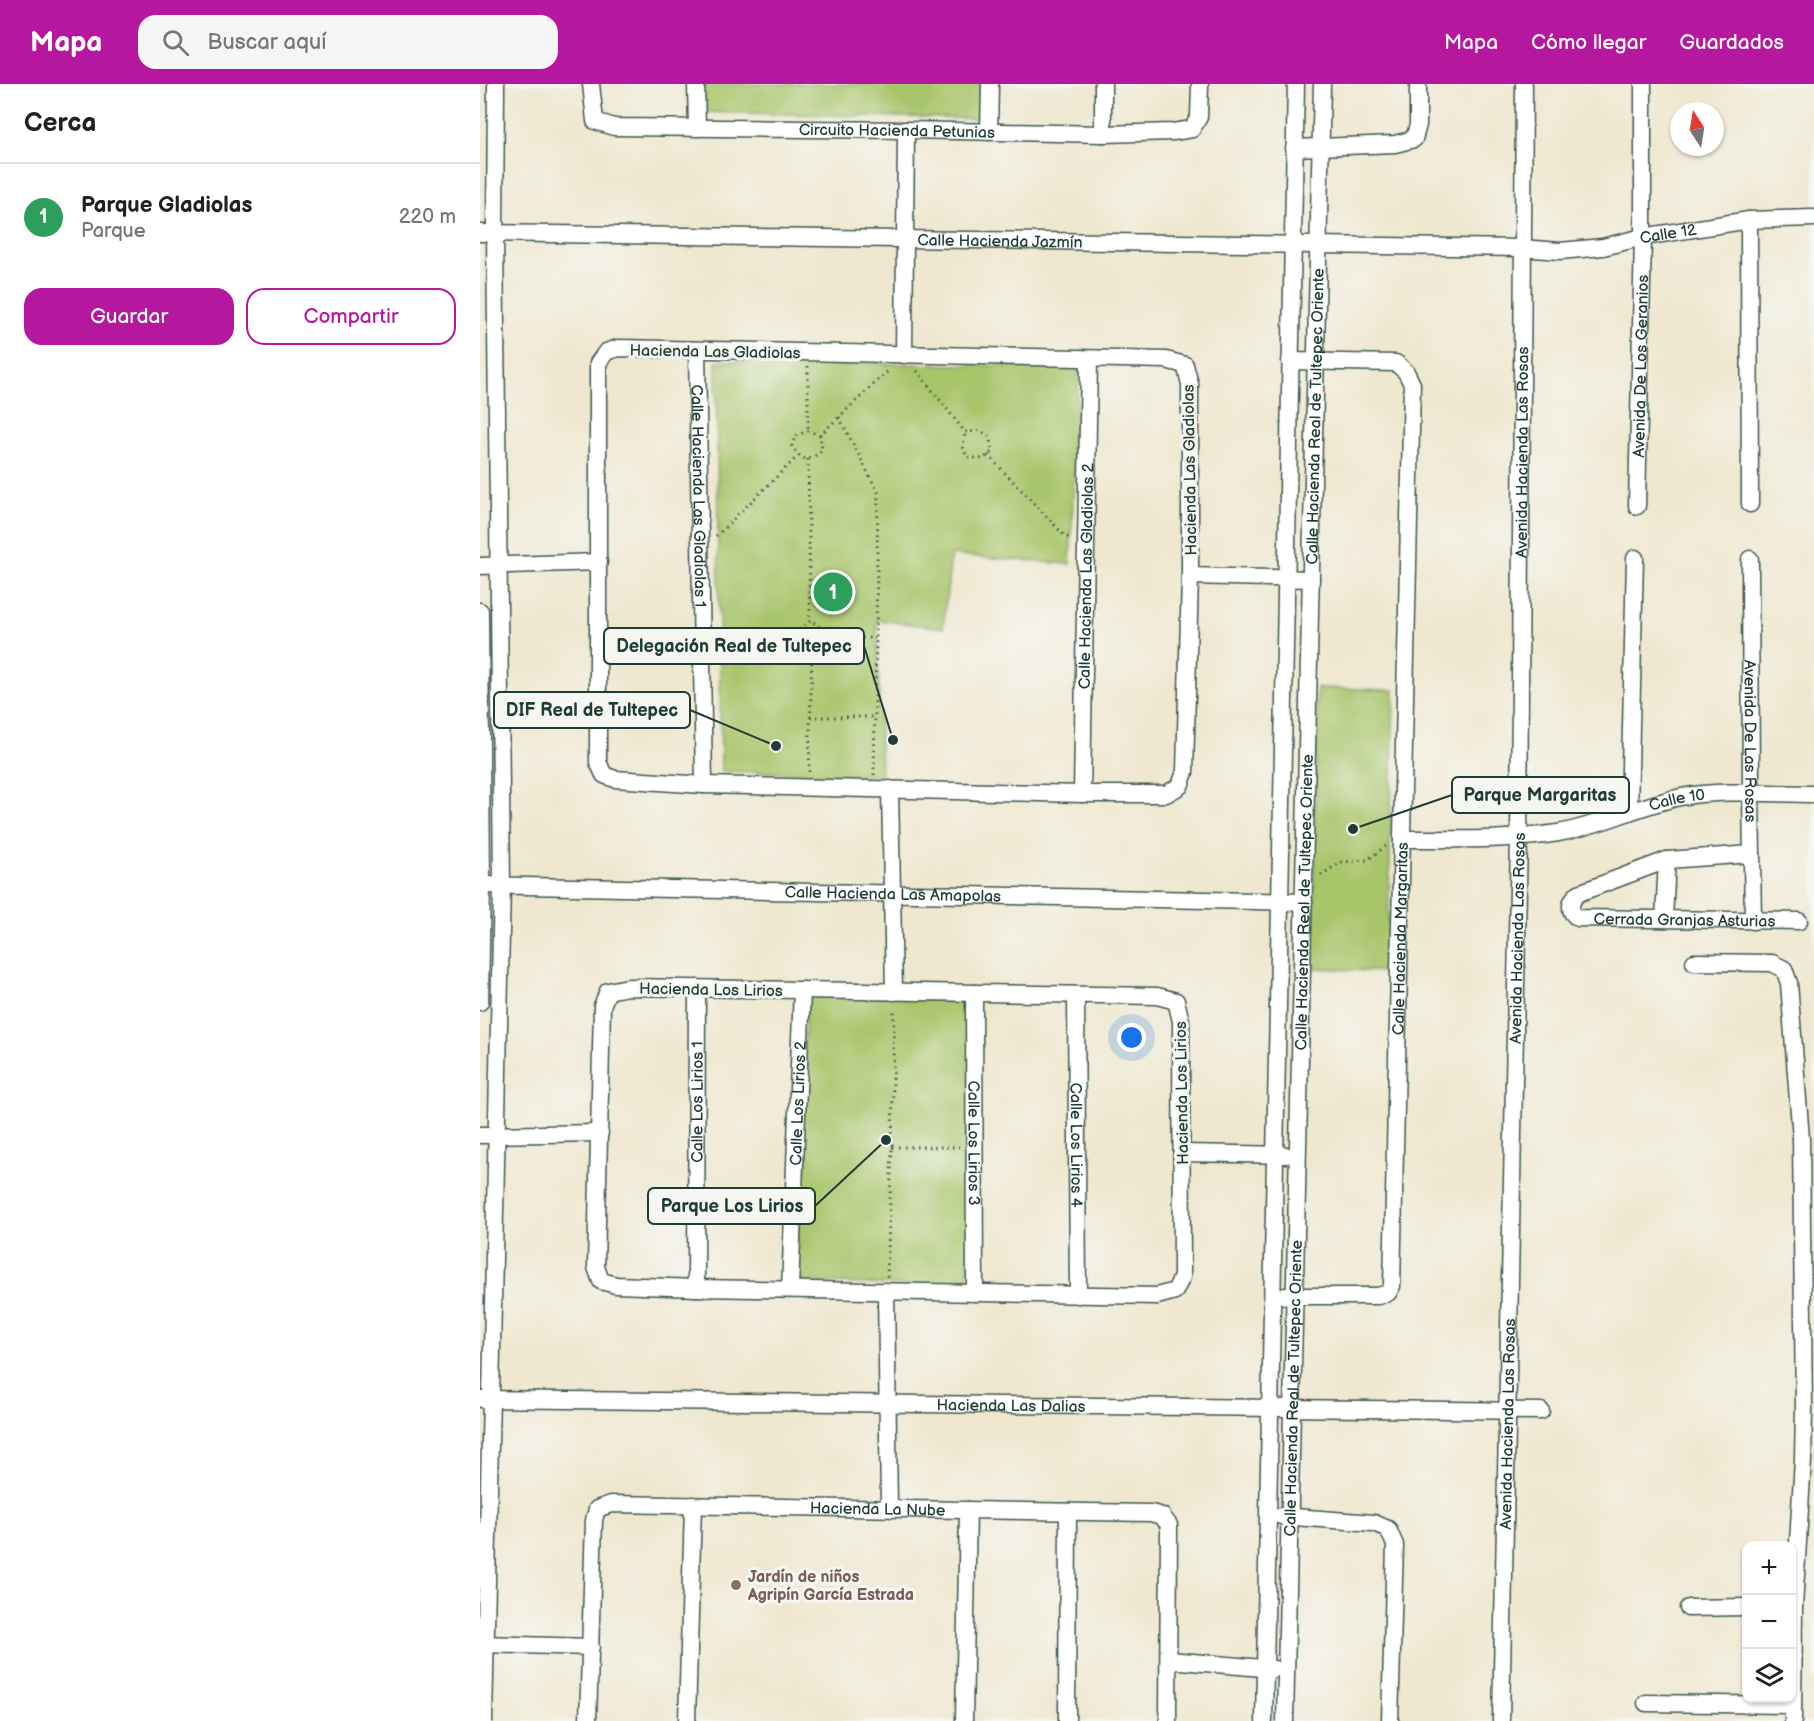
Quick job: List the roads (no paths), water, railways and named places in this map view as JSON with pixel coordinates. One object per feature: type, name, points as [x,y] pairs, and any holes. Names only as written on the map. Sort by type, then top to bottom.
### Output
[{"type":"street","points":[[484,1721],[482,1644],[488,1135],[502,885],[499,565],[487,233],[496,84]]},
{"type":"street","name":"Circuito Hacienda Petunias","points":[[591,84],[595,121],[614,127],[906,129],[1103,134],[1173,132],[1192,129],[1199,117],[1200,84]]},
{"type":"street","points":[[696,84],[697,128]]},
{"type":"street","points":[[989,132],[990,84]]},
{"type":"street","points":[[1103,84],[1103,134]]},
{"type":"street","points":[[1264,1721],[1296,84]]},
{"type":"street","name":"Calle Hacienda Real de Tultepec Oriente","points":[[1285,1721],[1322,84]]},
{"type":"street","points":[[1294,148],[1395,144],[1414,139],[1418,125],[1418,84]]},
{"type":"street","name":"Avenida Hacienda Las Rosas","points":[[1501,1721],[1519,838],[1521,248],[1524,84]]},
{"type":"street","name":"Avenida De Los Geranios","points":[[1636,506],[1643,237],[1643,84]]},
{"type":"street","points":[[904,355],[906,129]]},
{"type":"street","name":"Calle 12","points":[[1521,248],[1560,251],[1603,247],[1643,237],[1749,220],[1814,218]]},
{"type":"street","points":[[1749,220],[1750,504]]},
{"type":"street","name":"Calle Hacienda Jazmín","points":[[487,233],[1521,248]]},
{"type":"street","name":"Hacienda Las Gladiolas","points":[[618,348],[697,350],[1166,360],[1185,365],[1190,384],[1190,576],[1185,772],[1180,786],[1166,794],[1082,794],[704,785],[615,779],[604,775],[598,762],[598,363],[606,352],[618,348]]},
{"type":"street","name":"Calle Hacienda Las Gladiolas 1","points":[[697,350],[704,785]]},
{"type":"street","name":"Calle Hacienda Las Gladiolas 2","points":[[1082,794],[1089,360]]},
{"type":"street","name":"Calle Hacienda Margaritas","points":[[1272,1295],[1378,1296],[1388,1293],[1392,1286],[1412,384],[1407,372],[1396,363],[1290,361]]},
{"type":"street","points":[[1629,812],[1635,558]]},
{"type":"street","name":"Avenida De Las Rosas","points":[[1750,559],[1750,794],[1753,921]]},
{"type":"street","points":[[480,566],[599,562]]},
{"type":"street","points":[[1190,576],[1311,579]]},
{"type":"street","points":[[480,611],[482,885],[480,1002]]},
{"type":"street","points":[[882,789],[892,893],[894,992]]},
{"type":"street","name":"Calle 10","points":[[1402,839],[1519,838],[1560,833],[1588,826],[1650,804],[1683,797],[1715,794],[1814,794]]},
{"type":"street","points":[[1664,920],[1667,860],[1752,854]]},
{"type":"street","name":"Cerrada Granjas Asturias","points":[[1667,860],[1579,892],[1572,900],[1570,910],[1578,918],[1799,921]]},
{"type":"street","name":"Calle Hacienda Las Amapolas","points":[[482,885],[1280,902],[1304,894]]},
{"type":"street","points":[[1694,962],[1772,963],[1784,969],[1789,983],[1801,1139],[1803,1460],[1794,1595]]},
{"type":"street","name":"Hacienda Los Lirios","points":[[628,987],[802,990],[1157,996],[1176,1001],[1181,1021],[1182,1277],[1175,1291],[1157,1296],[975,1293],[696,1288],[615,1285],[601,1281],[596,1267],[602,1006],[608,991],[628,987]]},
{"type":"street","name":"Calle Los Lirios 1","points":[[696,1288],[697,988]]},
{"type":"street","name":"Calle Los Lirios 2","points":[[790,1289],[802,990]]},
{"type":"street","name":"Calle Los Lirios 3","points":[[974,993],[975,1293]]},
{"type":"street","name":"Calle Los Lirios 4","points":[[1076,995],[1078,1294]]},
{"type":"street","points":[[488,1135],[600,1133]]},
{"type":"street","points":[[1182,1153],[1298,1155]]},
{"type":"street","points":[[886,1291],[889,1508]]},
{"type":"street","name":"Hacienda Las Dalias","points":[[486,1399],[1541,1411]]},
{"type":"street","name":"Hacienda La Nube","points":[[588,1721],[594,1520],[597,1509],[611,1504],[1151,1513],[1162,1516],[1169,1525],[1168,1721]]},
{"type":"street","points":[[687,1721],[693,1505]]},
{"type":"street","points":[[964,1721],[968,1510]]},
{"type":"street","points":[[1067,1721],[1068,1512]]},
{"type":"street","points":[[1268,1515],[1374,1523],[1388,1529],[1395,1545],[1390,1721]]},
{"type":"street","points":[[1688,1608],[1742,1607]]},
{"type":"street","points":[[482,1644],[591,1647]]},
{"type":"street","points":[[1646,1702],[1793,1713],[1793,1649]]},
{"type":"street","points":[[1169,1660],[1287,1670]]},
{"type":"place","name":"Parque Gladiolas","points":[[833,592]]},
{"type":"place","name":"Delegación Real de Tultepec","points":[[893,740]]},
{"type":"place","name":"DIF Real de Tultepec","points":[[776,746]]},
{"type":"place","name":"Parque Margaritas","points":[[1353,829]]},
{"type":"place","name":"Parque Los Lirios","points":[[886,1140]]},
{"type":"place","name":"Jardín de niños Agripín García Estrada","points":[[736,1585]]}]
